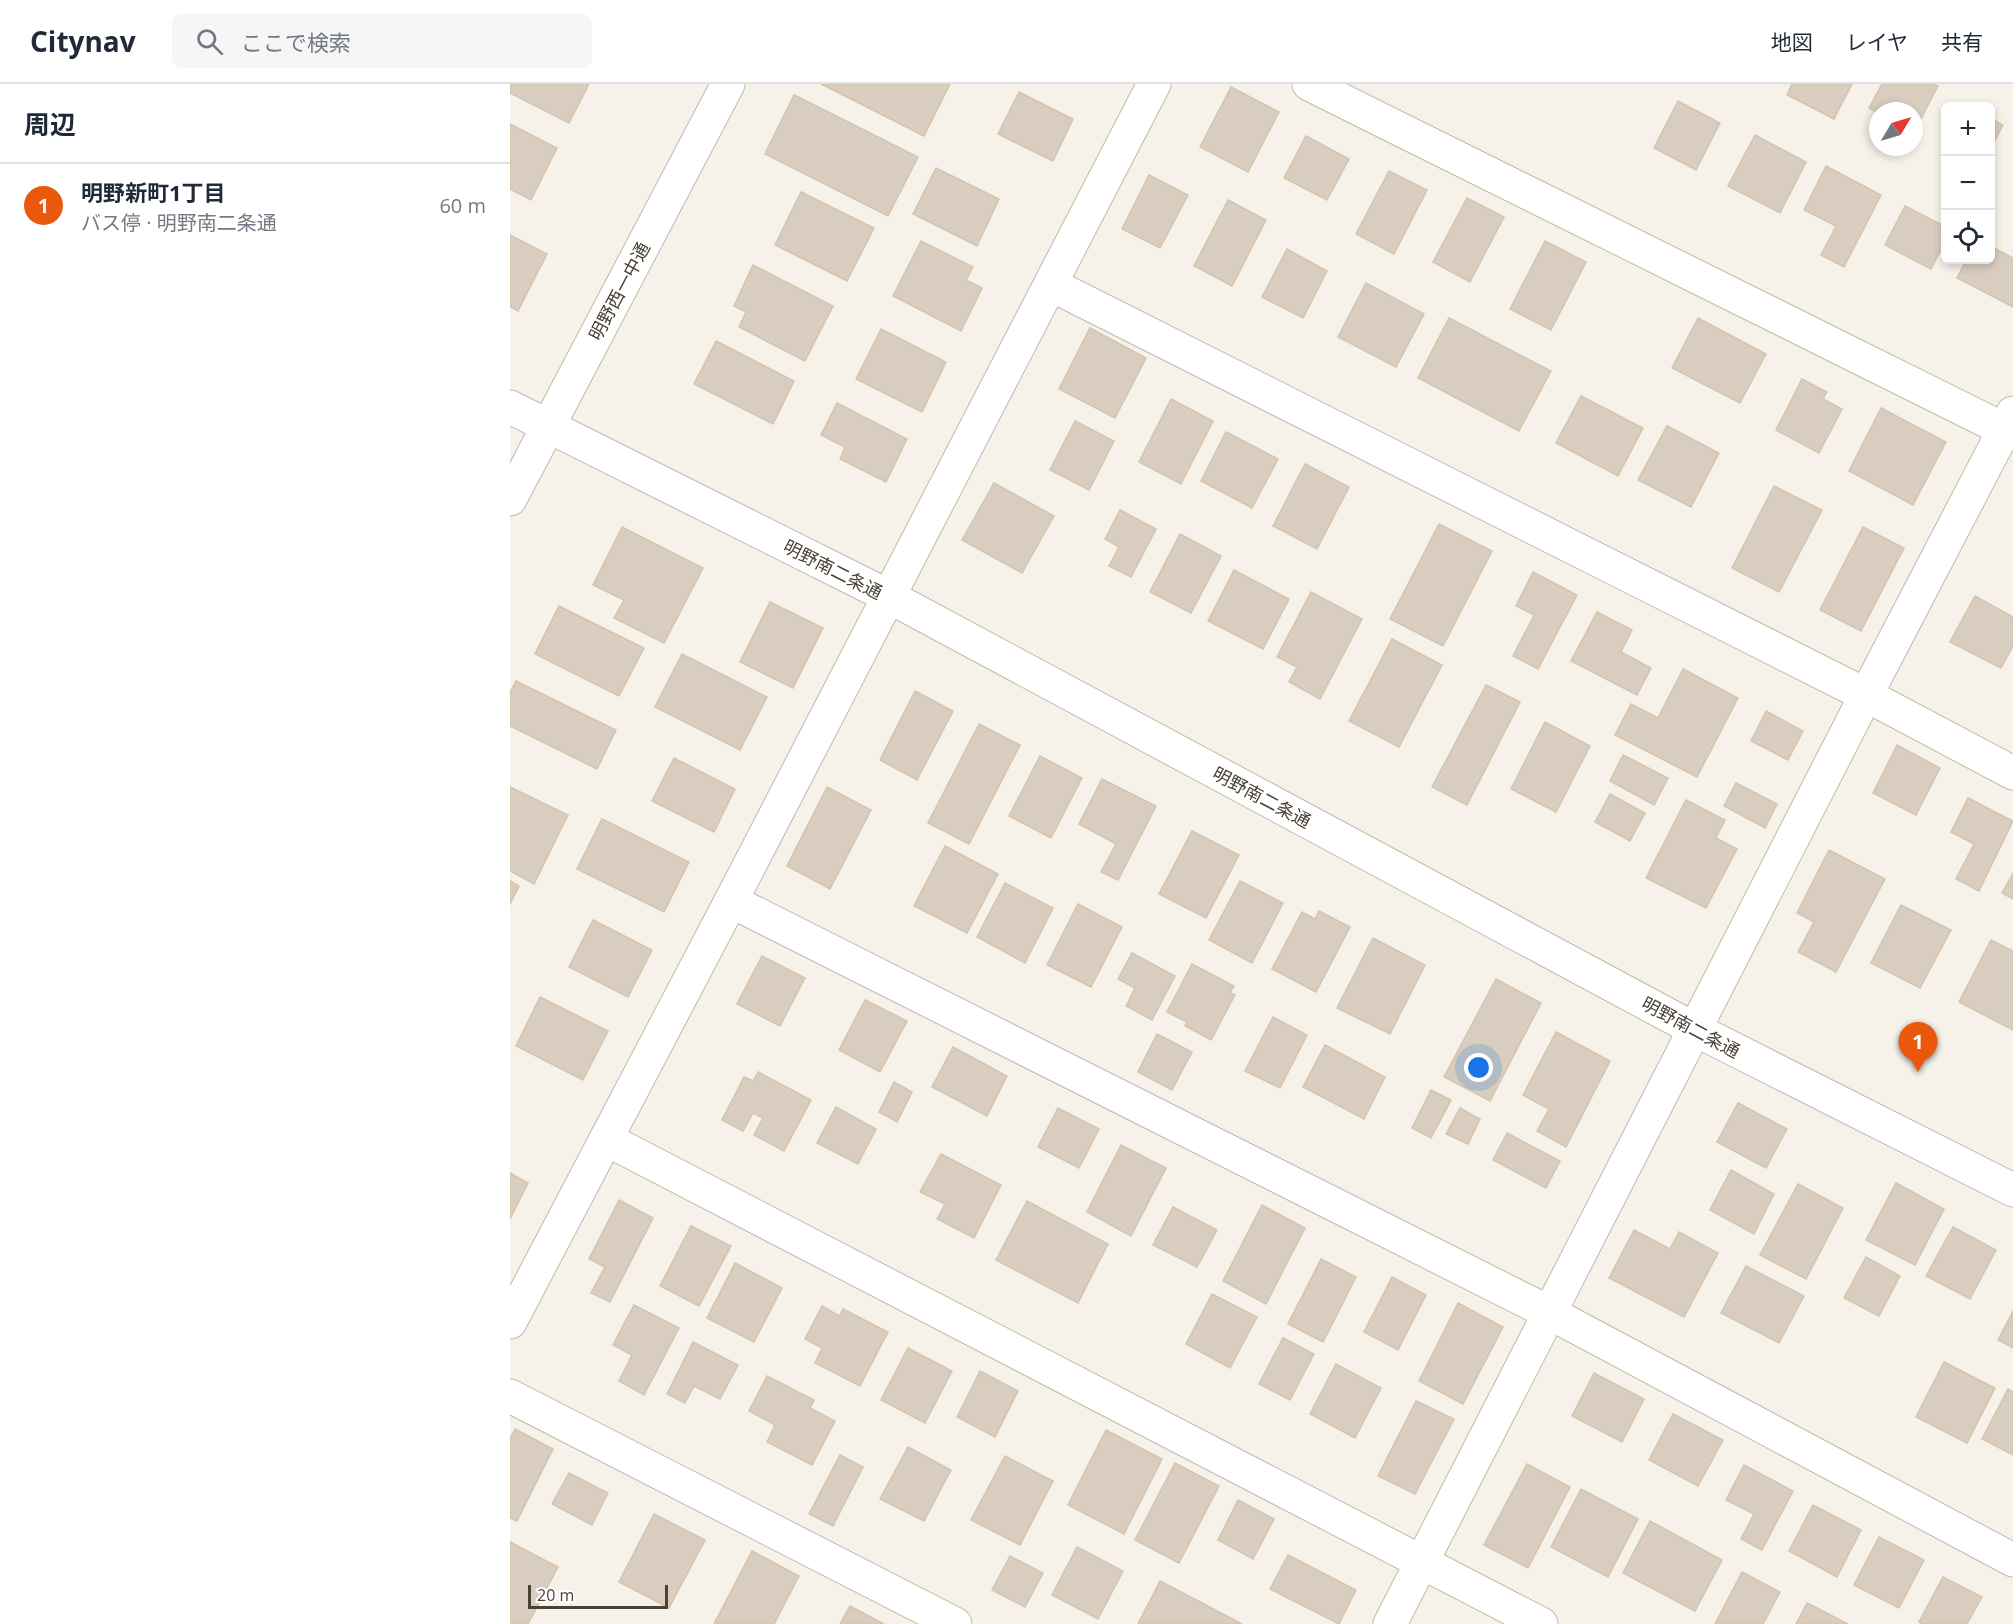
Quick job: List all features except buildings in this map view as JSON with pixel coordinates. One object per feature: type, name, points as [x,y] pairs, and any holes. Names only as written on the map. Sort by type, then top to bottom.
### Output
[{"type":"street","name":"明野西一中通","points":[[510,499],[728,84]]},
{"type":"street","points":[[510,1322],[1052,285],[1154,84]]},
{"type":"street","points":[[1309,84],[2010,426],[1866,695],[1390,1624]]},
{"type":"street","points":[[1052,285],[1866,695],[2013,773]]},
{"type":"street","name":"明野南二条通","points":[[510,408],[888,596],[1696,1030],[2013,1190]]},
{"type":"street","points":[[731,901],[1550,1313],[2013,1560]]},
{"type":"street","points":[[606,1139],[1541,1624]]},
{"type":"street","points":[[510,1396],[955,1624]]},
{"type":"place","name":"明野新町1丁目","points":[[1918,1072]]}]
